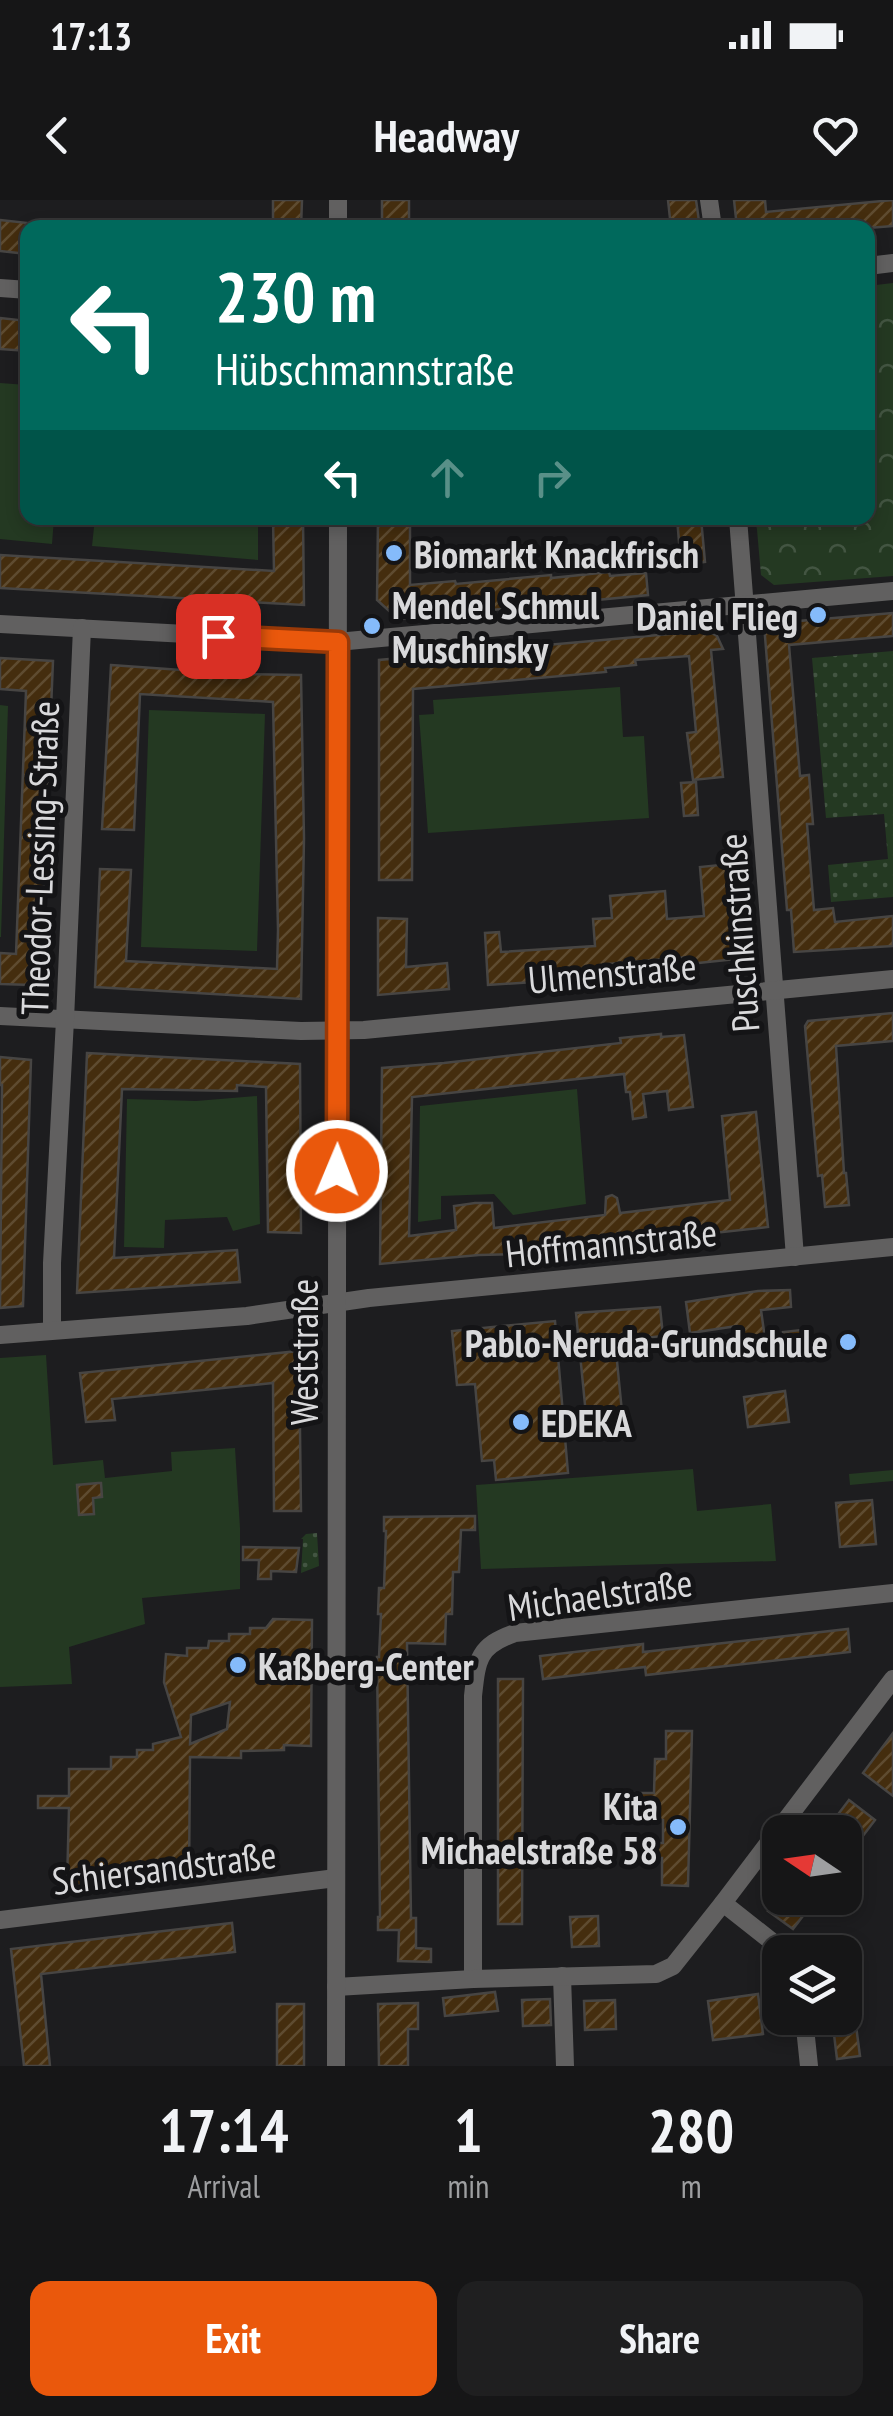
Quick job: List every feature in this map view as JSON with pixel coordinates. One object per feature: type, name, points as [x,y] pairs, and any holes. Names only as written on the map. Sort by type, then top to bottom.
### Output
[{"type":"street","name":"Weststraße","points":[[336,2066],[338,525]]},
{"type":"street","name":"Puschkinstraße","points":[[739,525],[795,1257]]},
{"type":"street","points":[[0,624],[338,642],[893,590]]},
{"type":"street","name":"Theodor-Lessing-Straße","points":[[52,1330],[82,628]]},
{"type":"street","name":"Ulmenstraße","points":[[0,1016],[338,1032],[893,979]]},
{"type":"street","name":"Hoffmannstraße","points":[[0,1335],[247,1316],[369,1298],[893,1248]]},
{"type":"street","name":"Michaelstraße","points":[[473,1978],[473,1696],[482,1650],[515,1633],[885,1593],[893,1608]]},
{"type":"street","points":[[336,1987],[665,1971],[724,1904],[893,1679]]},
{"type":"street","name":"Schiersandstraße","points":[[0,1920],[336,1878]]},
{"type":"street","points":[[724,1904],[763,1935]]},
{"type":"street","points":[[562,1976],[566,2066]]},
{"type":"street","points":[[806,2035],[809,2066]]},
{"type":"green space","points":[[893,283],[893,576],[774,585],[761,575],[757,525],[875,525],[875,285]]},
{"type":"green space","points":[[0,383],[20,384],[20,525],[53,525],[52,544],[0,539]]},
{"type":"green space","points":[[94,525],[258,525],[258,560],[92,546]]},
{"type":"green space","points":[[893,651],[893,897],[831,902],[828,865],[888,859],[884,814],[826,818],[812,658]]},
{"type":"green space","points":[[620,687],[623,737],[644,736],[649,818],[428,833],[419,715],[434,714],[433,700]]},
{"type":"green space","points":[[0,705],[8,706],[1,937],[0,937]]},
{"type":"green space","points":[[149,710],[265,714],[257,951],[141,947]]},
{"type":"green space","points":[[577,1089],[586,1204],[513,1215],[494,1194],[441,1196],[441,1219],[418,1222],[420,1106]]},
{"type":"green space","points":[[257,1096],[260,1224],[233,1231],[227,1217],[165,1220],[164,1248],[124,1247],[127,1099],[196,1101]]},
{"type":"green space","points":[[46,1355],[53,1465],[103,1460],[105,1478],[172,1471],[171,1452],[235,1448],[240,1589],[142,1598],[145,1624],[69,1647],[72,1684],[0,1687],[0,1358]]},
{"type":"green space","points":[[693,1469],[697,1511],[771,1504],[776,1561],[481,1569],[476,1485]]},
{"type":"green space","points":[[893,1470],[893,1481],[850,1485],[849,1474]]},
{"type":"green space","points":[[317,1533],[319,1566],[301,1573],[301,1539]]},
{"type":"building","points":[[273,200],[302,200],[301,220],[273,220]]},
{"type":"building","points":[[382,200],[409,200],[409,220],[382,220]]},
{"type":"building","points":[[668,200],[696,200],[699,220],[670,220]]},
{"type":"building","points":[[734,200],[765,200],[766,212],[893,200],[893,226],[875,227],[875,220],[736,220]]},
{"type":"building","points":[[0,220],[20,222],[20,253],[0,251]]},
{"type":"building","points":[[0,318],[20,320],[20,350],[0,349]]},
{"type":"building","points":[[273,525],[303,525],[304,605],[0,588],[0,555],[274,571]]},
{"type":"building","points":[[378,525],[410,525],[410,585],[646,573],[648,595],[398,619],[377,600]]},
{"type":"building","points":[[678,525],[702,525],[705,562],[681,565]]},
{"type":"building","points":[[893,613],[893,636],[789,645],[800,776],[809,775],[813,824],[807,824],[814,910],[833,908],[835,922],[893,916],[893,946],[794,952],[791,910],[787,910],[764,624]]},
{"type":"building","points":[[708,631],[717,636],[723,649],[711,650],[723,777],[693,780],[687,733],[696,732],[689,656],[635,660],[636,665],[605,668],[606,672],[413,689],[412,880],[379,880],[379,660]]},
{"type":"building","points":[[0,658],[53,661],[40,976],[33,985],[0,984],[0,953],[16,954],[26,691],[0,689]]},
{"type":"building","points":[[111,665],[301,675],[301,999],[95,987],[100,869],[131,870],[126,961],[277,969],[273,702],[140,694],[134,830],[102,829]]},
{"type":"building","points":[[696,782],[698,815],[684,816],[681,783]]},
{"type":"building","points":[[729,864],[737,959],[688,964],[688,957],[609,964],[610,977],[488,985],[485,933],[499,932],[501,952],[595,946],[593,919],[612,918],[610,896],[665,891],[667,919],[704,916],[700,867]]},
{"type":"building","points":[[378,918],[407,919],[406,967],[447,963],[449,989],[378,995]]},
{"type":"building","points":[[893,1013],[893,1041],[836,1046],[849,1205],[825,1207],[822,1175],[818,1176],[805,1026],[808,1021]]},
{"type":"building","points":[[684,1035],[693,1107],[669,1110],[667,1091],[643,1094],[646,1117],[633,1119],[624,1074],[412,1097],[409,1236],[456,1230],[454,1206],[475,1203],[492,1203],[494,1228],[605,1215],[606,1197],[612,1195],[617,1198],[620,1213],[730,1200],[722,1116],[756,1112],[768,1227],[521,1254],[380,1264],[382,1068],[621,1043],[620,1038]]},
{"type":"building","points":[[87,1053],[300,1064],[301,1233],[268,1232],[266,1087],[237,1085],[237,1091],[122,1089],[114,1258],[237,1250],[240,1282],[77,1293]]},
{"type":"building","points":[[0,1057],[31,1060],[23,1306],[0,1308],[2,1085]]},
{"type":"building","points":[[790,1290],[791,1307],[761,1310],[765,1339],[739,1342],[737,1326],[690,1333],[686,1302]]},
{"type":"building","points":[[660,1307],[663,1336],[615,1341],[622,1412],[586,1415],[576,1313]]},
{"type":"building","name":"EDEKA","points":[[555,1321],[568,1473],[496,1480],[494,1460],[482,1461],[475,1384],[457,1385],[452,1331]]},
{"type":"building","points":[[801,1330],[804,1349],[785,1351],[783,1332]]},
{"type":"building","points":[[299,1351],[301,1511],[274,1511],[273,1383],[112,1399],[115,1420],[86,1422],[80,1373]]},
{"type":"building","points":[[785,1391],[789,1422],[748,1427],[744,1397]]},
{"type":"building","points":[[101,1483],[102,1497],[93,1498],[94,1514],[79,1515],[77,1485]]},
{"type":"building","points":[[872,1500],[876,1544],[840,1547],[836,1503]]},
{"type":"building","points":[[475,1516],[475,1530],[461,1530],[459,1572],[453,1572],[452,1614],[446,1614],[445,1644],[407,1643],[411,1918],[416,1918],[416,1948],[431,1949],[431,1962],[398,1961],[399,1930],[378,1930],[377,1657],[379,1588],[384,1588],[384,1517]]},
{"type":"building","points":[[243,1547],[299,1548],[296,1572],[271,1571],[271,1579],[258,1579],[259,1560],[243,1560]]},
{"type":"building","points":[[273,1619],[312,1620],[311,1746],[241,1751],[241,1758],[190,1757],[189,1880],[138,1881],[138,1886],[67,1885],[69,1808],[38,1808],[38,1796],[69,1796],[69,1769],[111,1769],[111,1757],[137,1757],[137,1750],[153,1750],[153,1744],[181,1737],[164,1682],[166,1654],[187,1656],[187,1648],[208,1648],[209,1641],[229,1641],[229,1634],[250,1634],[250,1628],[266,1628]],"holes":[[[230,1702],[227,1729],[190,1744],[191,1715]]]},
{"type":"building","points":[[848,1629],[850,1652],[646,1675],[645,1667],[543,1679],[540,1656],[643,1644],[643,1652]]},
{"type":"building","points":[[498,1679],[523,1679],[522,1924],[498,1924]]},
{"type":"building","points":[[666,1731],[692,1731],[688,1886],[662,1885],[662,1858],[656,1858],[657,1843],[663,1843],[663,1820],[618,1820],[619,1793],[654,1793],[655,1759],[666,1759]]},
{"type":"building","points":[[893,1733],[893,1796],[863,1773]]},
{"type":"building","points":[[849,1800],[875,1820],[862,1837],[862,1815],[838,1815]]},
{"type":"building","points":[[774,1915],[804,1915],[793,1929]]},
{"type":"building","points":[[598,1916],[599,1946],[572,1947],[570,1917]]},
{"type":"building","points":[[232,1923],[235,1952],[41,1974],[50,2066],[24,2066],[11,1949]]},
{"type":"building","points":[[495,1992],[498,2011],[445,2016],[443,1998]]},
{"type":"building","points":[[758,1994],[762,2034],[713,2040],[708,2001]]},
{"type":"building","points":[[550,1999],[551,2025],[523,2026],[522,2000]]},
{"type":"building","points":[[615,2000],[616,2029],[585,2030],[584,2001]]},
{"type":"building","points":[[418,2003],[418,2029],[408,2029],[408,2066],[379,2066],[378,2004]]},
{"type":"building","points":[[277,2004],[304,2004],[304,2066],[277,2066]]},
{"type":"building","points":[[834,2035],[857,2035],[860,2056],[837,2059]]},
{"type":"place","name":"Biomarkt Knackfrisch","points":[[394,553]]},
{"type":"place","name":"Daniel Flieg","points":[[818,615]]},
{"type":"place","name":"Mendel Schmul Muschinsky","points":[[372,626]]},
{"type":"place","name":"Pablo-Neruda-Grundschule","points":[[848,1342]]},
{"type":"place","name":"EDEKA","points":[[521,1422]]},
{"type":"place","name":"Kaßberg-Center","points":[[238,1665]]},
{"type":"place","name":"Kita Michaelstraße 58","points":[[678,1827]]},
{"type":"route","points":[[218,636],[338,642],[337,1171]]}]
